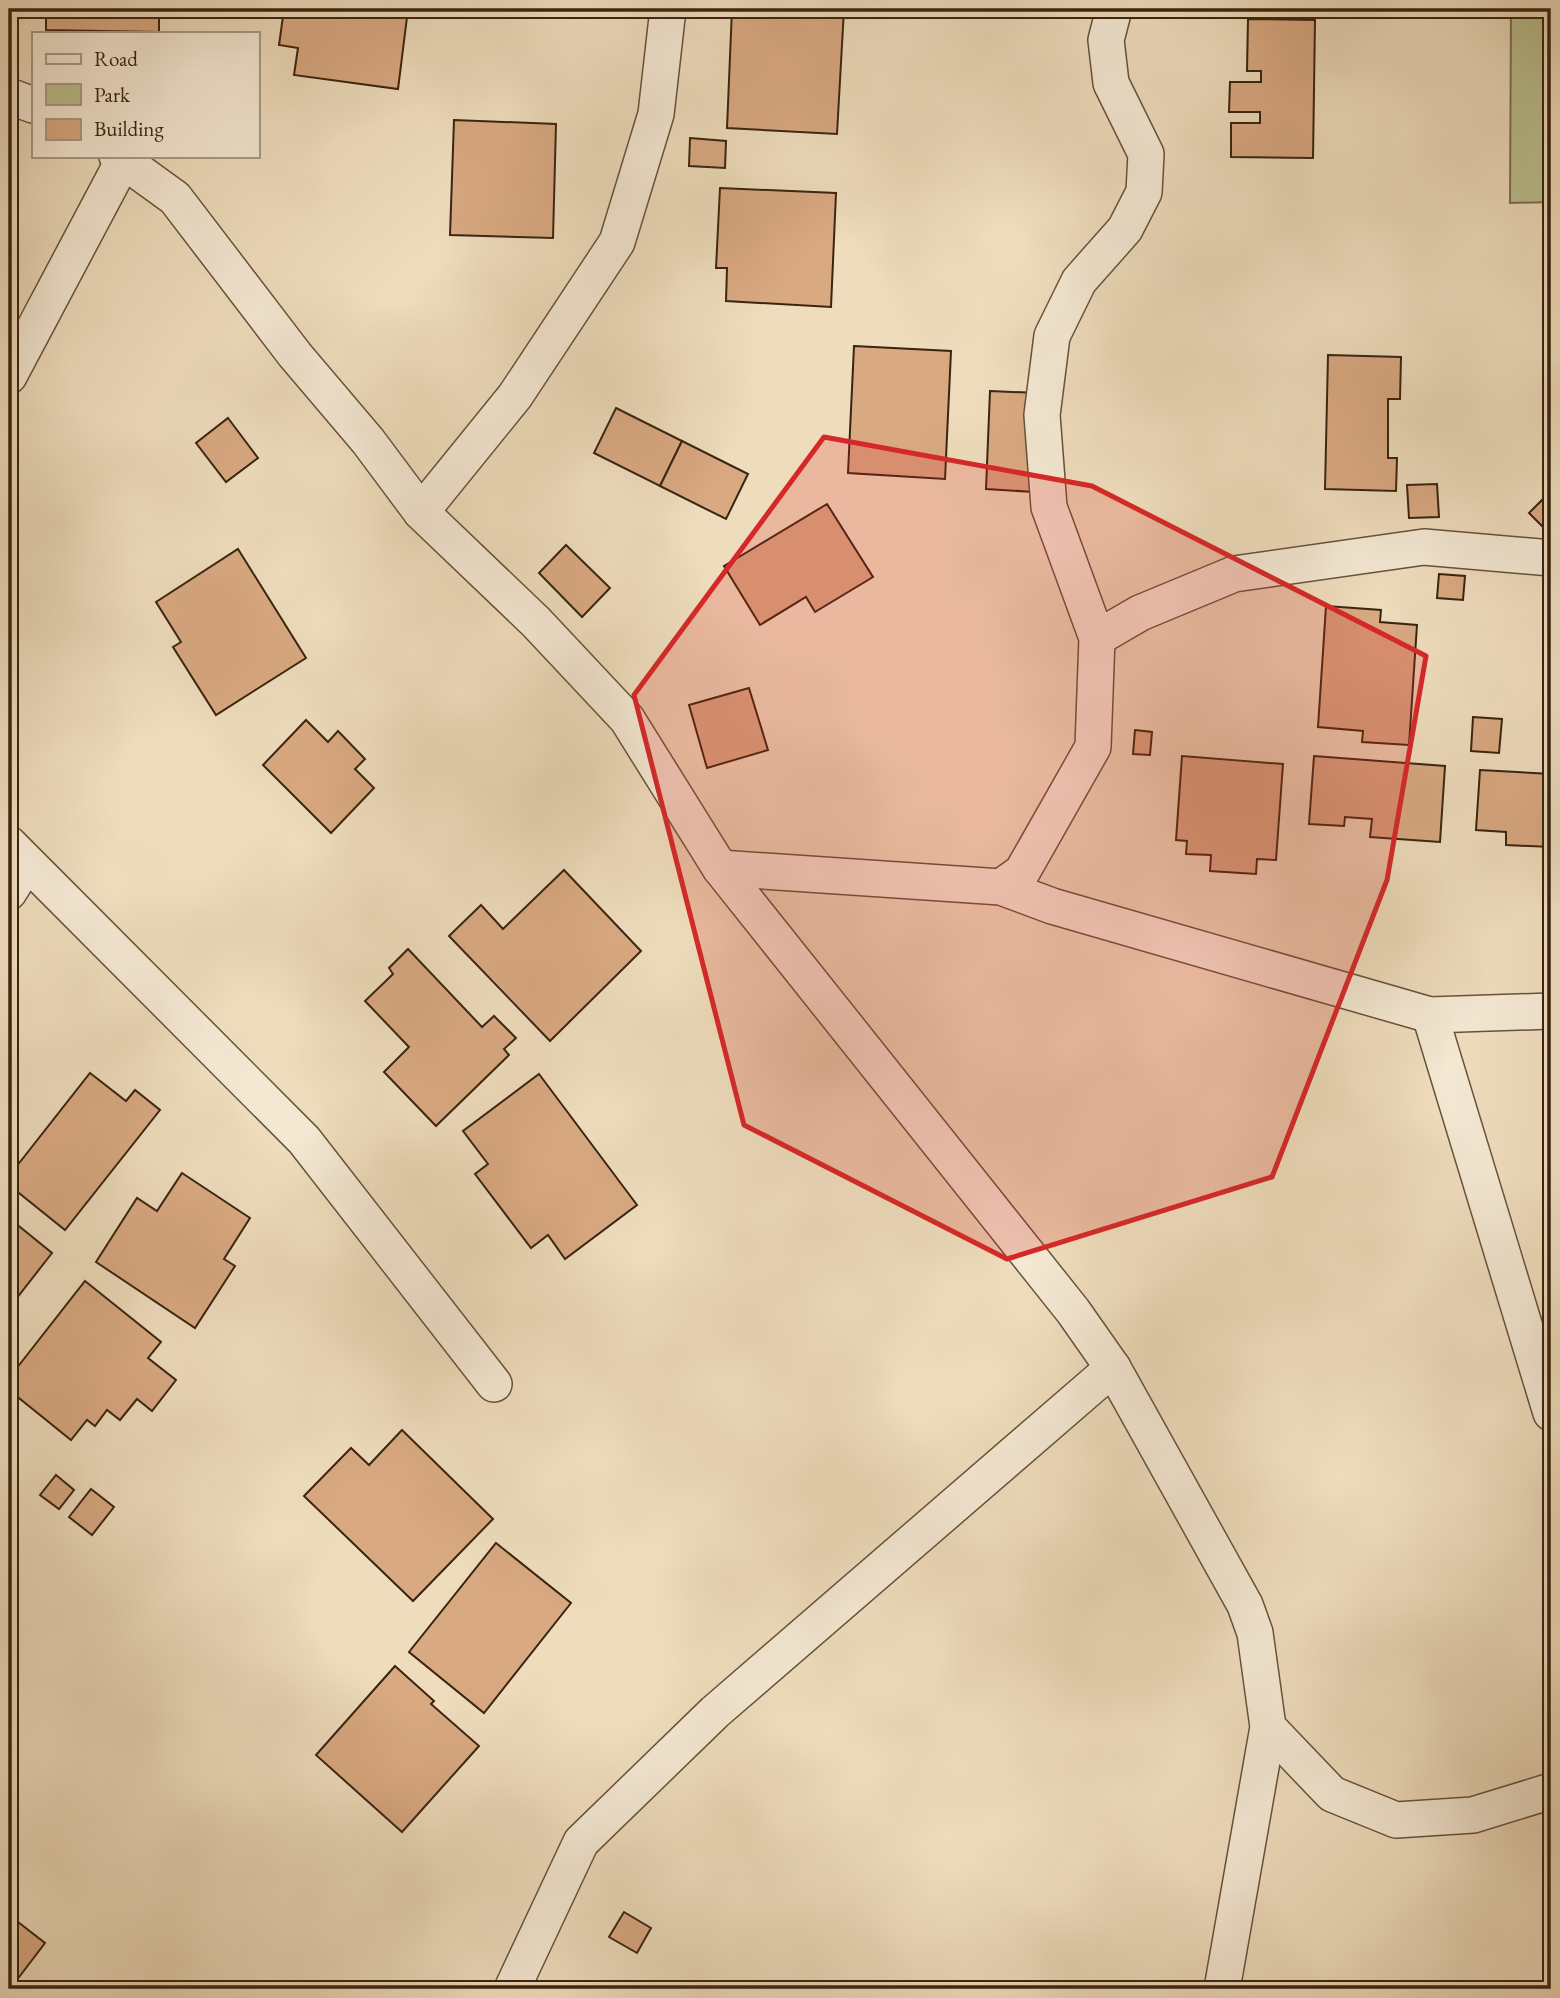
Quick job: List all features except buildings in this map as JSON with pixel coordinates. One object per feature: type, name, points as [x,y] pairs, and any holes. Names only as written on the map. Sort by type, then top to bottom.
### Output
[{"type":"street","points":[[421,512],[515,396],[617,242],[656,114],[668,9]]},
{"type":"street","points":[[1001,887],[1022,872],[1093,747],[1097,638],[1049,507],[1042,415],[1052,336],[1079,281],[1125,229],[1144,192],[1146,154],[1111,83],[1106,40],[1114,9]]},
{"type":"street","points":[[9,96],[32,105]]},
{"type":"street","points":[[9,376],[120,158],[175,198],[295,355],[368,441],[421,512],[536,622],[627,719],[720,867],[1073,1311],[1113,1368],[1245,1605],[1255,1633],[1268,1727],[1222,1989]]},
{"type":"street","points":[[1097,638],[1140,613],[1234,574],[1424,547],[1551,558]]},
{"type":"street","points":[[9,892],[18,854]]},
{"type":"street","points":[[18,854],[304,1140],[494,1384]]},
{"type":"street","points":[[720,867],[1001,887],[1052,906],[1430,1015],[1551,1011]]},
{"type":"street","points":[[1430,1015],[1551,1413]]},
{"type":"street","points":[[512,1989],[581,1842],[715,1712],[1113,1368]]},
{"type":"street","points":[[1268,1727],[1332,1794],[1396,1820],[1473,1815],[1551,1791]]},
{"type":"highlighted area","points":[[824,437],[1092,486],[1426,656],[1387,880],[1272,1177],[1007,1259],[744,1125],[634,695]]},
{"type":"green space","points":[[1511,9],[1551,9],[1551,202],[1510,203]]}]
